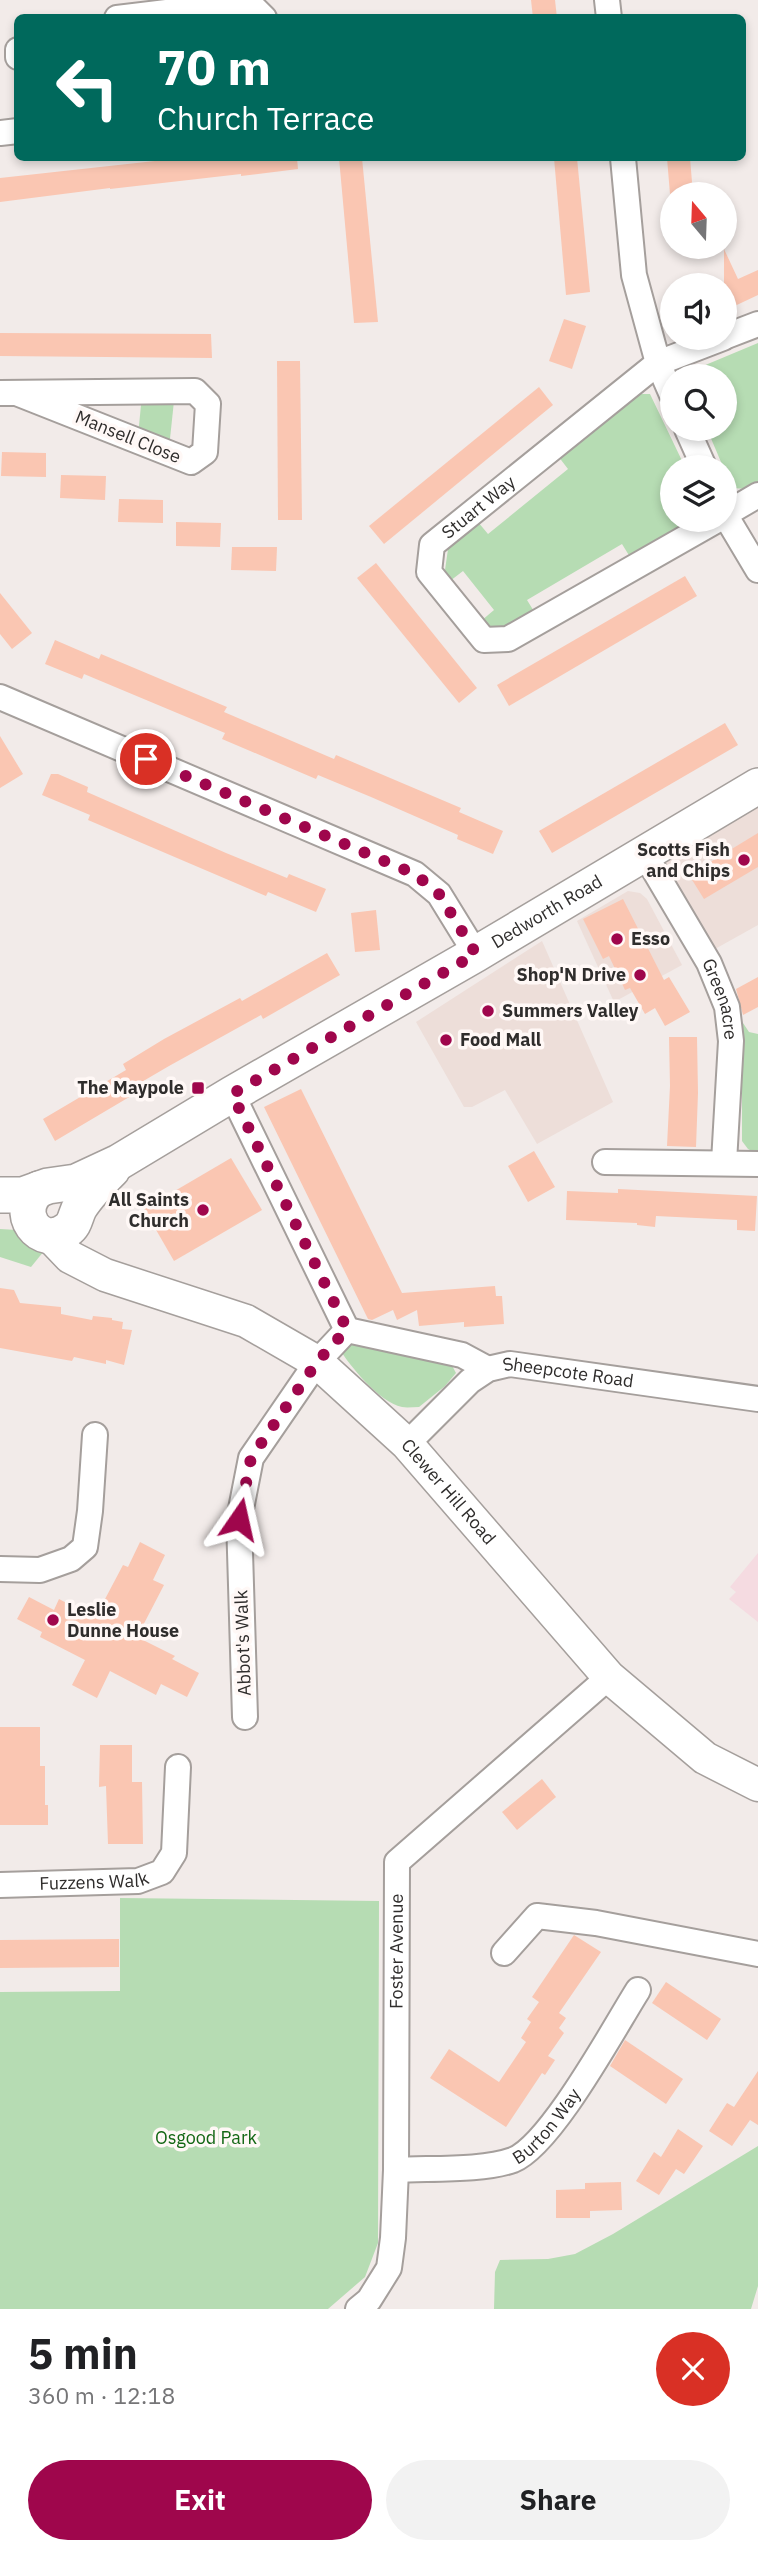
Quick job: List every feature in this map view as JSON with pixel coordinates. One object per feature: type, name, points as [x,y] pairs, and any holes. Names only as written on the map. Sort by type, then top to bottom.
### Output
[{"type":"main road","name":"Dedworth Road","points":[[0,1195],[23,1195],[47,1212],[86,1178],[119,1162],[476,954],[758,786]]},
{"type":"street","points":[[150,14],[248,2],[260,14]]},
{"type":"street","points":[[623,161],[634,275],[660,368]]},
{"type":"street","points":[[737,333],[758,324]]},
{"type":"street","points":[[658,363],[692,350]]},
{"type":"street","name":"Stuart Way","points":[[658,363],[432,545],[429,572],[484,640],[509,639],[695,532]]},
{"type":"street","name":"Mansell Close","points":[[195,391],[208,404],[205,452],[191,463],[9,393],[195,391]]},
{"type":"street","points":[[737,508],[758,495]]},
{"type":"street","points":[[733,532],[758,570]]},
{"type":"street","points":[[0,697],[415,874],[439,894],[476,954]]},
{"type":"street","name":"Greenacre","points":[[644,853],[709,963],[727,1007],[731,1041],[724,1162]]},
{"type":"street","points":[[232,1094],[347,1329],[462,1356],[488,1369]]},
{"type":"street","points":[[605,1162],[758,1164]]},
{"type":"street","name":"Clewer Hill Road","points":[[47,1212],[84,1253],[93,1268],[105,1275],[246,1321],[317,1362],[407,1444],[609,1676],[705,1758],[758,1785]]},
{"type":"street","name":"Abbot's Walk","points":[[245,1717],[239,1519],[251,1458],[317,1362],[347,1329]]},
{"type":"street","name":"Sheepcote Road","points":[[407,1444],[470,1381],[488,1369],[510,1364],[758,1399]]},
{"type":"street","points":[[0,1569],[40,1570],[71,1559],[85,1547],[95,1435]]},
{"type":"street","name":"Foster Avenue","points":[[358,2309],[369,2300],[389,2268],[393,2238],[396,2170],[397,1862],[609,1676]]},
{"type":"street","name":"Fuzzens Walk","points":[[0,1885],[138,1881],[162,1872],[174,1853],[178,1767]]},
{"type":"street","points":[[504,1953],[537,1916],[596,1923],[758,1954]]},
{"type":"street","name":"Burton Way","points":[[396,2170],[489,2165],[514,2160],[536,2144],[564,2109],[638,1990]]},
{"type":"shaded area","points":[[758,799],[758,925],[715,949],[665,873],[667,856]]},
{"type":"shaded area","points":[[628,891],[640,893],[647,899],[682,965],[614,1002],[577,921]]},
{"type":"shaded area","points":[[542,941],[613,1102],[537,1144],[505,1090],[472,1107],[464,1107],[416,1022]]},
{"type":"shaded area","points":[[758,1553],[758,1622],[729,1599],[736,1592],[730,1587]]},
{"type":"green space","points":[[758,343],[758,483],[748,489],[737,488],[737,455],[718,455],[712,441],[737,441],[737,364],[708,364]]},
{"type":"green space","points":[[634,394],[650,394],[660,415],[660,441],[673,441],[679,455],[660,455],[660,532],[671,532],[630,557],[622,544],[527,600],[535,613],[508,628],[489,626],[481,621],[494,610],[463,571],[450,581],[445,570],[448,549],[478,522],[488,534],[568,469],[558,456]]},
{"type":"green space","points":[[174,401],[169,448],[138,436],[141,405]]},
{"type":"green space","points":[[739,1017],[749,1032],[758,1034],[758,1154],[748,1149],[742,1141],[742,1058],[735,1018]]},
{"type":"green space","points":[[0,1229],[17,1230],[44,1251],[31,1267],[0,1257]]},
{"type":"green space","points":[[347,1339],[449,1360],[456,1373],[445,1386],[419,1407],[402,1407],[375,1391],[350,1364],[338,1347]]},
{"type":"green space","name":"Osgood Park","points":[[120,1898],[379,1901],[378,2243],[365,2277],[328,2309],[0,2309],[0,1992],[120,1991]]},
{"type":"green space","points":[[758,2146],[758,2286],[751,2309],[494,2309],[495,2272],[500,2260],[548,2259],[575,2254]]},
{"type":"building","points":[[531,0],[555,0],[557,14],[533,14]]},
{"type":"building","points":[[155,161],[297,161],[298,169],[0,202],[0,178]]},
{"type":"building","points":[[339,161],[362,161],[378,322],[354,323]]},
{"type":"building","points":[[554,161],[577,161],[590,292],[566,295]]},
{"type":"building","points":[[667,161],[690,161],[692,182],[669,182]]},
{"type":"building","points":[[724,259],[729,259],[735,273],[724,273]]},
{"type":"building","points":[[758,270],[758,295],[737,305],[737,277],[738,279]]},
{"type":"building","points":[[564,319],[586,326],[572,369],[549,361]]},
{"type":"building","points":[[0,333],[211,334],[212,358],[0,356]]},
{"type":"building","points":[[277,361],[300,361],[302,520],[278,520]]},
{"type":"building","points":[[539,387],[553,405],[384,544],[369,526]]},
{"type":"building","points":[[2,452],[46,453],[46,477],[1,476]]},
{"type":"building","points":[[61,475],[106,476],[105,500],[60,498]]},
{"type":"building","points":[[119,499],[163,500],[163,523],[118,522]]},
{"type":"building","points":[[176,522],[221,523],[220,547],[176,546]]},
{"type":"building","points":[[232,547],[277,547],[276,571],[231,570]]},
{"type":"building","points":[[376,563],[477,688],[459,703],[357,578]]},
{"type":"building","points":[[685,576],[697,596],[509,706],[497,685]]},
{"type":"building","points":[[0,593],[32,633],[12,649],[0,634]]},
{"type":"building","points":[[55,640],[99,659],[101,654],[227,707],[224,712],[334,759],[336,755],[461,808],[459,812],[503,831],[493,854],[457,839],[458,835],[371,797],[318,775],[316,779],[222,739],[225,733],[84,674],[82,679],[45,664]]},
{"type":"building","points":[[725,723],[738,745],[552,853],[539,831]]},
{"type":"building","points":[[0,736],[23,774],[0,788]]},
{"type":"building","points":[[51,774],[58,774],[88,787],[87,792],[226,853],[287,878],[289,874],[326,889],[316,912],[268,892],[266,896],[88,820],[90,815],[42,795]]},
{"type":"building","points":[[758,833],[758,867],[704,899],[689,875]]},
{"type":"building","points":[[623,899],[664,980],[669,977],[690,1012],[665,1026],[655,1008],[645,1014],[630,988],[625,990],[609,956],[603,959],[583,919]]},
{"type":"building","points":[[376,910],[380,950],[355,952],[351,913]]},
{"type":"building","points":[[327,953],[340,975],[263,1019],[261,1015],[169,1066],[128,1090],[131,1096],[55,1141],[43,1119],[126,1070],[123,1064],[164,1039],[240,998],[242,1001]]},
{"type":"building","points":[[758,977],[758,1007],[743,1015],[736,989]]},
{"type":"building","points":[[669,1037],[697,1037],[696,1147],[667,1146]]},
{"type":"building","points":[[301,1089],[402,1293],[495,1286],[496,1296],[502,1296],[504,1324],[464,1327],[464,1322],[419,1326],[417,1310],[397,1320],[393,1310],[372,1320],[368,1319],[264,1107]]},
{"type":"building","points":[[534,1151],[555,1187],[528,1202],[508,1166]]},
{"type":"building","name":"All Saints Church","points":[[231,1158],[262,1210],[174,1261],[144,1209]]},
{"type":"building","points":[[618,1189],[757,1196],[755,1231],[737,1230],[737,1220],[656,1216],[655,1227],[637,1223],[566,1220],[567,1191],[618,1193]]},
{"type":"building","points":[[0,1288],[14,1290],[20,1303],[61,1307],[61,1314],[92,1320],[93,1316],[123,1322],[122,1329],[132,1330],[124,1365],[74,1357],[72,1361],[0,1348]]},
{"type":"building","name":"Leslie Dunne House","points":[[140,1542],[165,1555],[153,1580],[164,1585],[137,1637],[175,1656],[172,1659],[199,1673],[187,1697],[161,1684],[156,1695],[110,1671],[97,1698],[72,1685],[85,1660],[40,1637],[42,1632],[17,1619],[29,1597],[54,1610],[59,1599],[95,1618],[123,1565],[128,1567]]},
{"type":"building","points":[[0,1727],[40,1727],[40,1766],[45,1766],[48,1825],[0,1825]]},
{"type":"building","points":[[100,1745],[132,1745],[132,1782],[142,1782],[143,1844],[108,1844],[106,1786],[99,1787]]},
{"type":"building","points":[[542,1779],[556,1797],[517,1830],[502,1812]]},
{"type":"building","points":[[574,1935],[601,1952],[559,2013],[566,2018],[559,2028],[564,2033],[548,2056],[555,2060],[545,2075],[542,2073],[506,2127],[430,2078],[449,2049],[499,2082],[526,2042],[521,2038],[531,2022],[527,2019],[539,2002],[532,1997]]},
{"type":"building","points":[[119,1939],[119,1967],[0,1968],[0,1940]]},
{"type":"building","points":[[666,1982],[721,2019],[707,2040],[652,2003]]},
{"type":"building","points":[[625,2040],[683,2079],[666,2104],[610,2066]]},
{"type":"building","points":[[758,2071],[758,2125],[750,2120],[732,2146],[709,2131],[727,2103],[734,2107]]},
{"type":"building","points":[[678,2129],[703,2146],[684,2174],[676,2169],[659,2195],[636,2181],[654,2152],[661,2157]]},
{"type":"building","points":[[621,2182],[622,2210],[590,2211],[590,2218],[556,2218],[556,2190],[585,2189],[585,2183]]},
{"type":"place","name":"Scotts Fish and Chips","points":[[744,860]]},
{"type":"place","name":"Esso","points":[[617,939]]},
{"type":"place","name":"Shop'N Drive","points":[[640,975]]},
{"type":"place","name":"Summers Valley","points":[[488,1011]]},
{"type":"place","name":"Food Mall","points":[[446,1040]]},
{"type":"place","name":"The Maypole","points":[[198,1088]]},
{"type":"place","name":"All Saints Church","points":[[203,1210]]},
{"type":"place","name":"Leslie Dunne House","points":[[53,1620]]},
{"type":"route","points":[[146,759],[415,874],[439,894],[476,954],[232,1094],[347,1329],[317,1362],[251,1458],[239,1519]]}]
